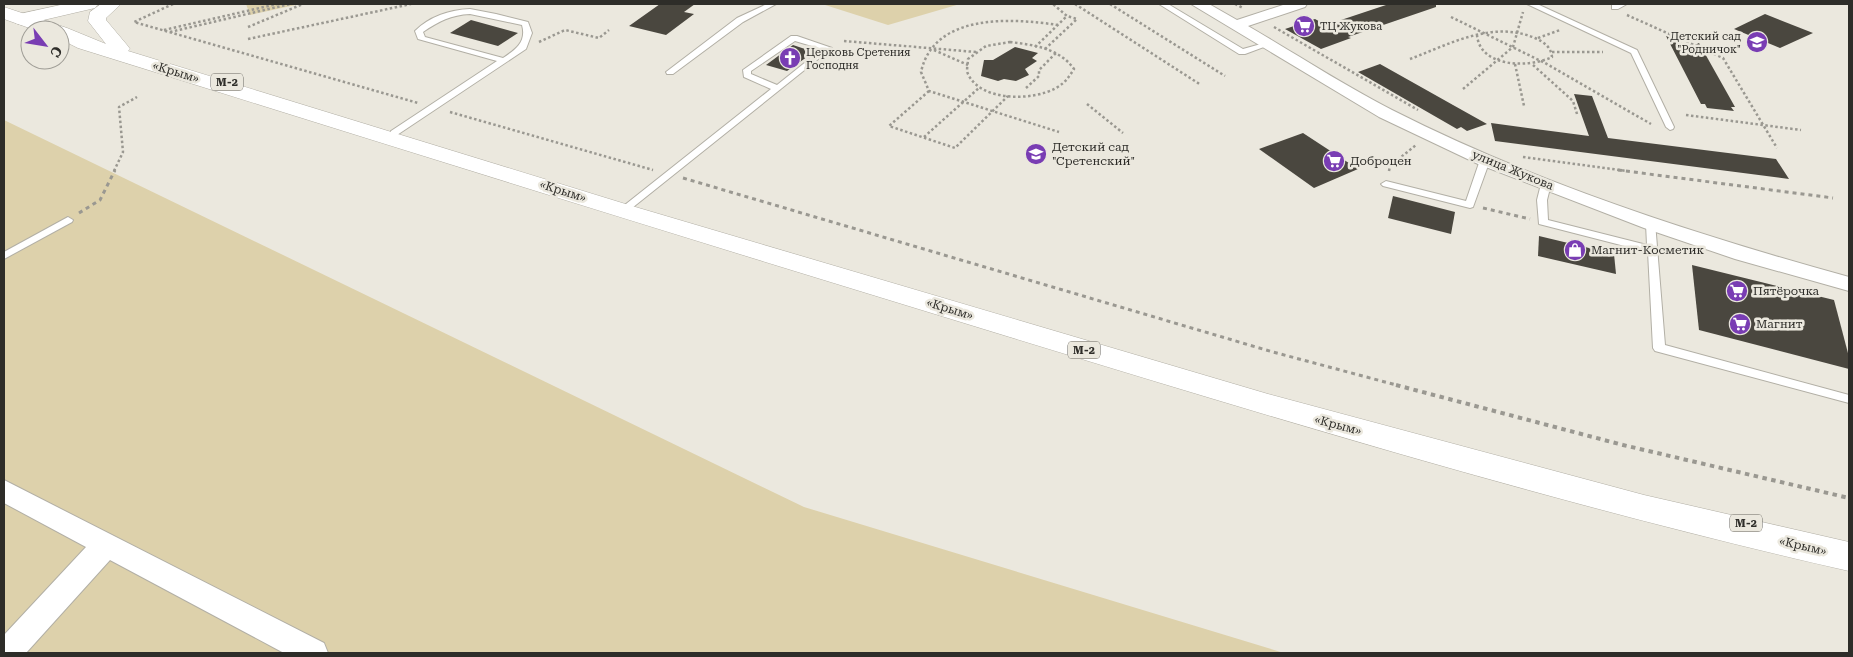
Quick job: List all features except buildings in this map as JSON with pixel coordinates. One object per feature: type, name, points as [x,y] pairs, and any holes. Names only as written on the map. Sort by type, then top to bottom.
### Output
[{"type":"main road","points":[[22,19],[89,4]]},
{"type":"main road","points":[[112,4],[98,16],[97,21],[120,49]]},
{"type":"main road","points":[[4,13],[25,20]]},
{"type":"main road","name":"«Крым»","points":[[70,35],[629,206],[1270,398],[1642,499],[1849,547]]},
{"type":"main road","name":"«Крым»","points":[[70,37],[85,44],[623,211],[1268,405],[1644,508],[1849,556]]},
{"type":"street","name":"улица Жукова","points":[[1199,4],[1385,114],[1485,160],[1651,224],[1742,254],[1849,284]]},
{"type":"street","points":[[1236,25],[1300,4]]},
{"type":"street","points":[[4,491],[313,653]]},
{"type":"street","points":[[7,653],[106,545]]},
{"type":"lane","points":[[670,72],[740,20],[772,4]]},
{"type":"lane","points":[[1163,4],[1242,52],[1268,44]]},
{"type":"lane","points":[[1531,4],[1634,52],[1670,127]]},
{"type":"lane","points":[[1617,9],[1623,4]]},
{"type":"lane","points":[[394,133],[435,108],[505,61],[522,49],[528,33],[525,24],[471,10],[448,13],[430,22],[419,31],[422,39],[505,61]]},
{"type":"lane","points":[[629,206],[828,48],[794,38],[747,70],[747,75],[755,80],[777,88]]},
{"type":"lane","points":[[1386,184],[1470,205],[1485,160]]},
{"type":"lane","points":[[1546,184],[1542,200],[1543,222],[1653,250]]},
{"type":"lane","points":[[4,256],[68,220]]},
{"type":"lane","points":[[1651,224],[1659,348],[1849,399]]},
{"type":"path","points":[[173,4],[134,22],[670,174],[1273,352],[1623,445],[1849,498]]},
{"type":"path","points":[[163,30],[277,4]]},
{"type":"path","points":[[170,32],[290,4]]},
{"type":"path","points":[[248,27],[303,4]]},
{"type":"path","points":[[248,39],[411,4]]},
{"type":"path","points":[[1045,50],[1078,19],[1067,16],[1053,4]]},
{"type":"path","points":[[1075,4],[1202,85]]},
{"type":"path","points":[[1110,4],[1225,76]]},
{"type":"path","points":[[1463,89],[1513,47],[1526,4]]},
{"type":"path","points":[[1617,9],[1723,58],[1777,148]]},
{"type":"path","points":[[1035,47],[1067,16]]},
{"type":"path","points":[[1451,17],[1544,63],[1651,124]]},
{"type":"path","points":[[1058,25],[1020,20],[984,23],[956,31],[937,41],[930,48],[921,72],[922,80],[929,91],[1059,132]]},
{"type":"path","points":[[1537,38],[1575,25]]},
{"type":"path","points":[[1278,29],[1421,111]]},
{"type":"path","points":[[522,49],[565,30],[598,38],[609,30]]},
{"type":"path","points":[[1410,59],[1482,32],[1498,30],[1517,32],[1537,38],[1547,45],[1552,52],[1552,57],[1544,63],[1532,65],[1515,64],[1498,59],[1478,48],[1475,42],[1477,35]]},
{"type":"path","points":[[844,41],[976,52]]},
{"type":"path","points":[[1010,42],[1045,50],[1066,58],[1074,69],[1072,77],[1065,84],[1044,94],[1025,97],[1008,96],[980,87],[970,79],[967,72],[968,59],[976,52],[997,43],[1010,42]]},
{"type":"path","points":[[930,48],[968,65]]},
{"type":"path","points":[[1552,52],[1634,52]]},
{"type":"path","points":[[1026,88],[1039,76],[1039,70],[1056,53]]},
{"type":"path","points":[[1515,64],[1524,106]]},
{"type":"path","points":[[1532,65],[1573,101],[1577,114]]},
{"type":"path","points":[[924,138],[980,87]]},
{"type":"path","points":[[929,91],[889,126],[955,148],[1008,96]]},
{"type":"path","points":[[68,220],[100,200],[123,152],[119,106],[137,96]]},
{"type":"path","points":[[1087,104],[1123,133]]},
{"type":"path","points":[[1686,115],[1801,130]]},
{"type":"path","points":[[1386,184],[1390,166],[1431,135]]},
{"type":"path","points":[[1514,155],[1833,198]]},
{"type":"path","points":[[1470,205],[1543,222]]},
{"type":"shaded area","points":[[246,4],[300,4],[250,15]]},
{"type":"shaded area","points":[[822,4],[960,4],[888,25]]},
{"type":"shaded area","points":[[4,120],[804,507],[1284,653],[4,653]]},
{"type":"place","name":"ТЦ Жукова","points":[[1304,26]]},
{"type":"place","name":"Детский сад \"Родничок\"","points":[[1757,42]]},
{"type":"place","name":"Церковь Сретения Господня","points":[[790,58]]},
{"type":"place","name":"Детский сад \"Сретенский\"","points":[[1036,154]]},
{"type":"place","name":"Доброцен","points":[[1334,161]]},
{"type":"place","name":"Магнит-Косметик","points":[[1575,250]]},
{"type":"place","name":"Пятёрочка","points":[[1737,291]]},
{"type":"place","name":"Магнит","points":[[1740,324]]}]
